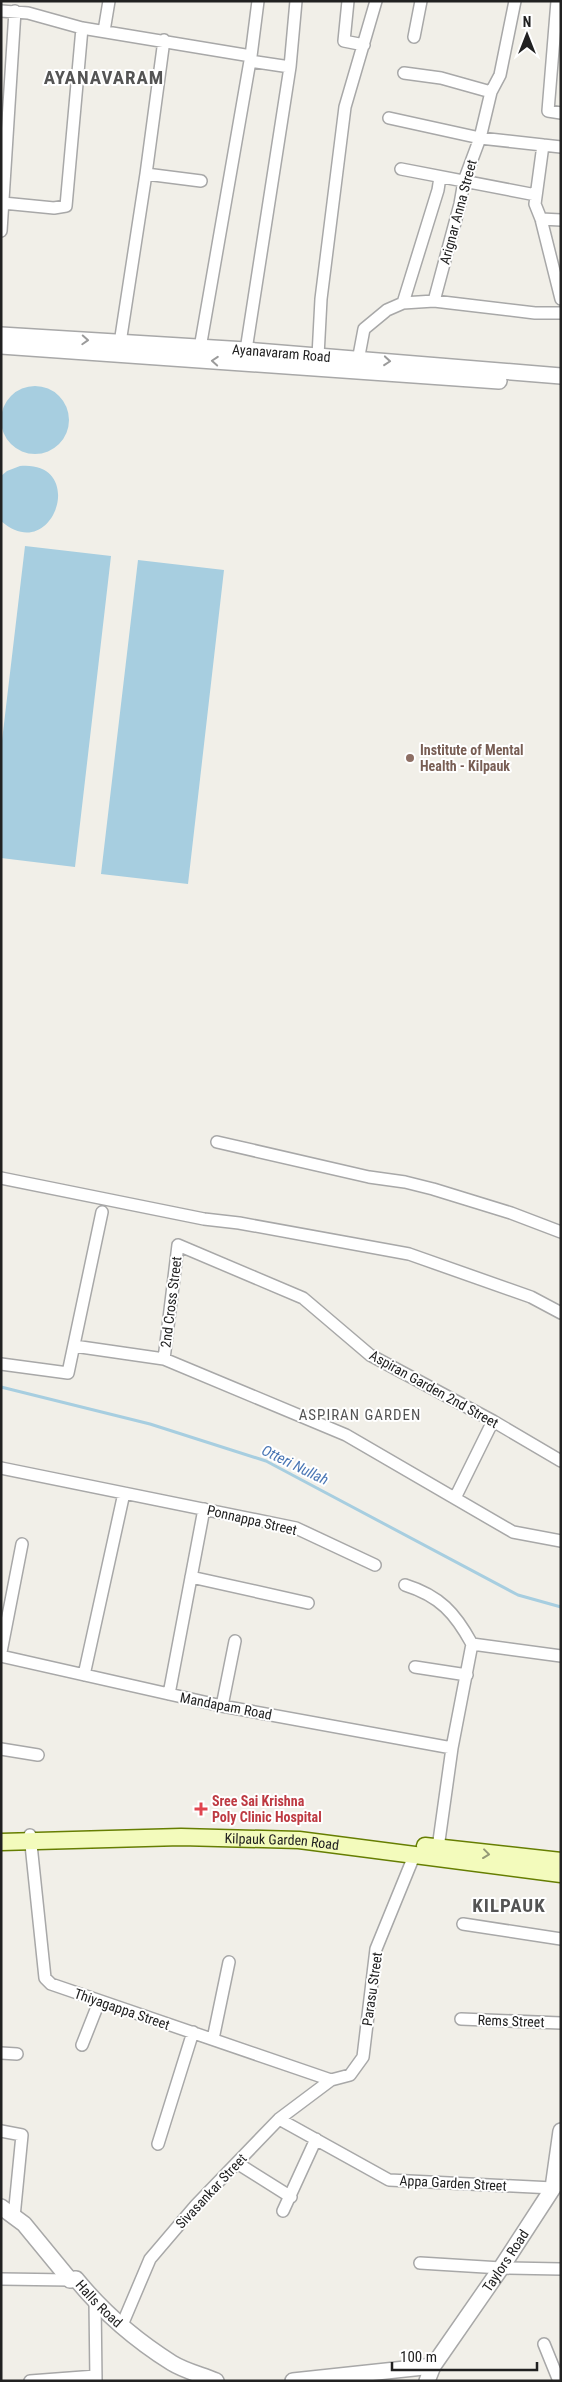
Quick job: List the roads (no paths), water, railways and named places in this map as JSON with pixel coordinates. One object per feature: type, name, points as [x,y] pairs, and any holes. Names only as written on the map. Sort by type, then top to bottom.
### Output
[{"type":"main road","name":"Kilpauk Garden Road","points":[[1,1842],[79,1830],[297,1832],[438,1848],[560,1865]]},
{"type":"main road","name":"Kilpauk Garden Road","points":[[1,1834],[30,1838],[181,1837],[289,1840],[328,1843],[414,1856],[560,1865]]},
{"type":"street","points":[[104,32],[109,1]]},
{"type":"street","points":[[200,348],[250,58],[258,2],[254,1]]},
{"type":"street","points":[[246,350],[290,67],[296,1]]},
{"type":"street","points":[[348,1],[344,41],[364,45]]},
{"type":"street","points":[[318,356],[321,299],[345,107],[376,1]]},
{"type":"street","points":[[414,37],[422,1]]},
{"type":"street","name":"Arignar Anna Street","points":[[434,301],[460,204],[464,181],[480,138],[491,92],[500,75],[516,1]]},
{"type":"street","points":[[556,1],[558,21],[557,48],[555,75],[548,111],[561,112]]},
{"type":"street","points":[[1,11],[15,11],[29,7],[82,28],[164,40],[290,67]]},
{"type":"street","points":[[1,231],[6,72],[15,11]]},
{"type":"street","points":[[3,203],[54,208],[66,206],[82,28]]},
{"type":"street","points":[[120,343],[164,40]]},
{"type":"street","points":[[404,73],[441,78],[491,92]]},
{"type":"street","points":[[389,118],[480,138],[561,148]]},
{"type":"street","points":[[543,145],[540,182],[535,204],[541,219],[561,299]]},
{"type":"street","points":[[401,169],[536,195]]},
{"type":"street","points":[[146,174],[200,181]]},
{"type":"street","points":[[403,303],[438,190],[440,177]]},
{"type":"street","points":[[541,219],[561,220]]},
{"type":"street","points":[[357,365],[364,329],[387,310],[403,303],[434,301],[535,313],[561,313]]},
{"type":"street","name":"Ayanavaram Road","points":[[1,335],[318,356],[357,365],[561,386]]},
{"type":"street","name":"Ayanavaram Road","points":[[1,346],[561,376]]},
{"type":"street","points":[[217,1142],[369,1177],[405,1182],[433,1189],[511,1213],[561,1232]]},
{"type":"street","points":[[1,1178],[204,1219],[239,1223],[409,1254],[531,1297],[561,1313]]},
{"type":"street","points":[[1,1364],[68,1373],[102,1212]]},
{"type":"street","name":"2nd Cross Street","points":[[164,1359],[178,1246]]},
{"type":"street","name":"Aspiran Garden 2nd Street","points":[[178,1246],[303,1298],[370,1355],[493,1421],[561,1461]]},
{"type":"street","points":[[74,1346],[164,1359],[346,1435],[513,1532],[561,1541]]},
{"type":"street","points":[[455,1498],[493,1421]]},
{"type":"street","name":"Ponnappa Street","points":[[1,1468],[296,1528],[375,1565]]},
{"type":"street","points":[[84,1674],[124,1493]]},
{"type":"street","points":[[169,1694],[204,1509]]},
{"type":"street","points":[[1,1652],[22,1544]]},
{"type":"street","points":[[191,1577],[308,1603]]},
{"type":"street","points":[[404,1585],[423,1590],[454,1613],[472,1644],[452,1748],[438,1848]]},
{"type":"street","points":[[222,1706],[235,1641]]},
{"type":"street","points":[[472,1644],[557,1656]]},
{"type":"street","name":"Mandapam Road","points":[[1,1656],[222,1706],[452,1748]]},
{"type":"street","points":[[415,1668],[467,1675]]},
{"type":"street","points":[[1,1748],[38,1755]]},
{"type":"street","name":"Thiyagappa Street","points":[[30,1838],[45,1978],[51,1984],[98,2002],[331,2080]]},
{"type":"street","name":"Parasu Street","points":[[331,2080],[350,2075],[363,2057],[376,1949],[414,1856]]},
{"type":"street","points":[[464,1924],[561,1939]]},
{"type":"street","points":[[213,2039],[229,1962]]},
{"type":"street","points":[[82,2045],[98,2002]]},
{"type":"street","name":"Rems Street","points":[[461,2019],[561,2023]]},
{"type":"street","points":[[158,2144],[192,2032]]},
{"type":"street","points":[[1,2053],[17,2054]]},
{"type":"street","name":"Sivasankar Street","points":[[122,2325],[150,2259],[196,2205],[280,2119],[331,2080]]},
{"type":"street","name":"Appa Garden Street","points":[[280,2119],[389,2180],[553,2188]]},
{"type":"street","points":[[1,2131],[22,2134],[14,2217]]},
{"type":"street","name":"Taylors Road","points":[[427,2381],[433,2366],[501,2268],[553,2188],[561,2131]]},
{"type":"street","points":[[283,2211],[316,2139]]},
{"type":"street","points":[[237,2163],[291,2197]]},
{"type":"street","name":"Halls Road","points":[[1,2207],[24,2224],[70,2280],[76,2279],[95,2301],[122,2325],[174,2364],[216,2381]]},
{"type":"street","points":[[420,2262],[501,2268],[561,2269]]},
{"type":"street","points":[[1,2279],[70,2280]]},
{"type":"street","points":[[30,2381],[96,2378],[95,2301]]},
{"type":"street","points":[[544,2344],[558,2381]]},
{"type":"street","points":[[293,2381],[353,2378],[433,2366]]},
{"type":"water","points":[[35,386],[48,389],[59,396],[66,407],[69,420],[66,433],[59,444],[48,451],[35,454],[22,451],[11,444],[4,433],[1,420],[4,407],[11,396],[22,389]]},
{"type":"water","points":[[20,466],[41,469],[53,479],[58,493],[56,509],[48,522],[36,531],[20,532],[1,521],[1,476],[7,471]]},
{"type":"water","points":[[25,546],[111,556],[75,867],[1,858],[1,749]]},
{"type":"water","points":[[138,560],[224,570],[188,884],[101,874]]},
{"type":"waterway","name":"Otteri Nullah","points":[[1,1387],[150,1424],[266,1461],[518,1595],[561,1607]]},
{"type":"place","name":"Institute of Mental Health - Kilpauk","points":[[410,758]]},
{"type":"place","name":"Sree Sai Krishna Poly Clinic Hospital","points":[[201,1809]]},
{"type":"district","name":"AYANAVARAM","points":[[104,77]]},
{"type":"district","name":"ASPIRAN GARDEN","points":[[360,1415]]},
{"type":"district","name":"KILPAUK","points":[[509,1905]]}]
